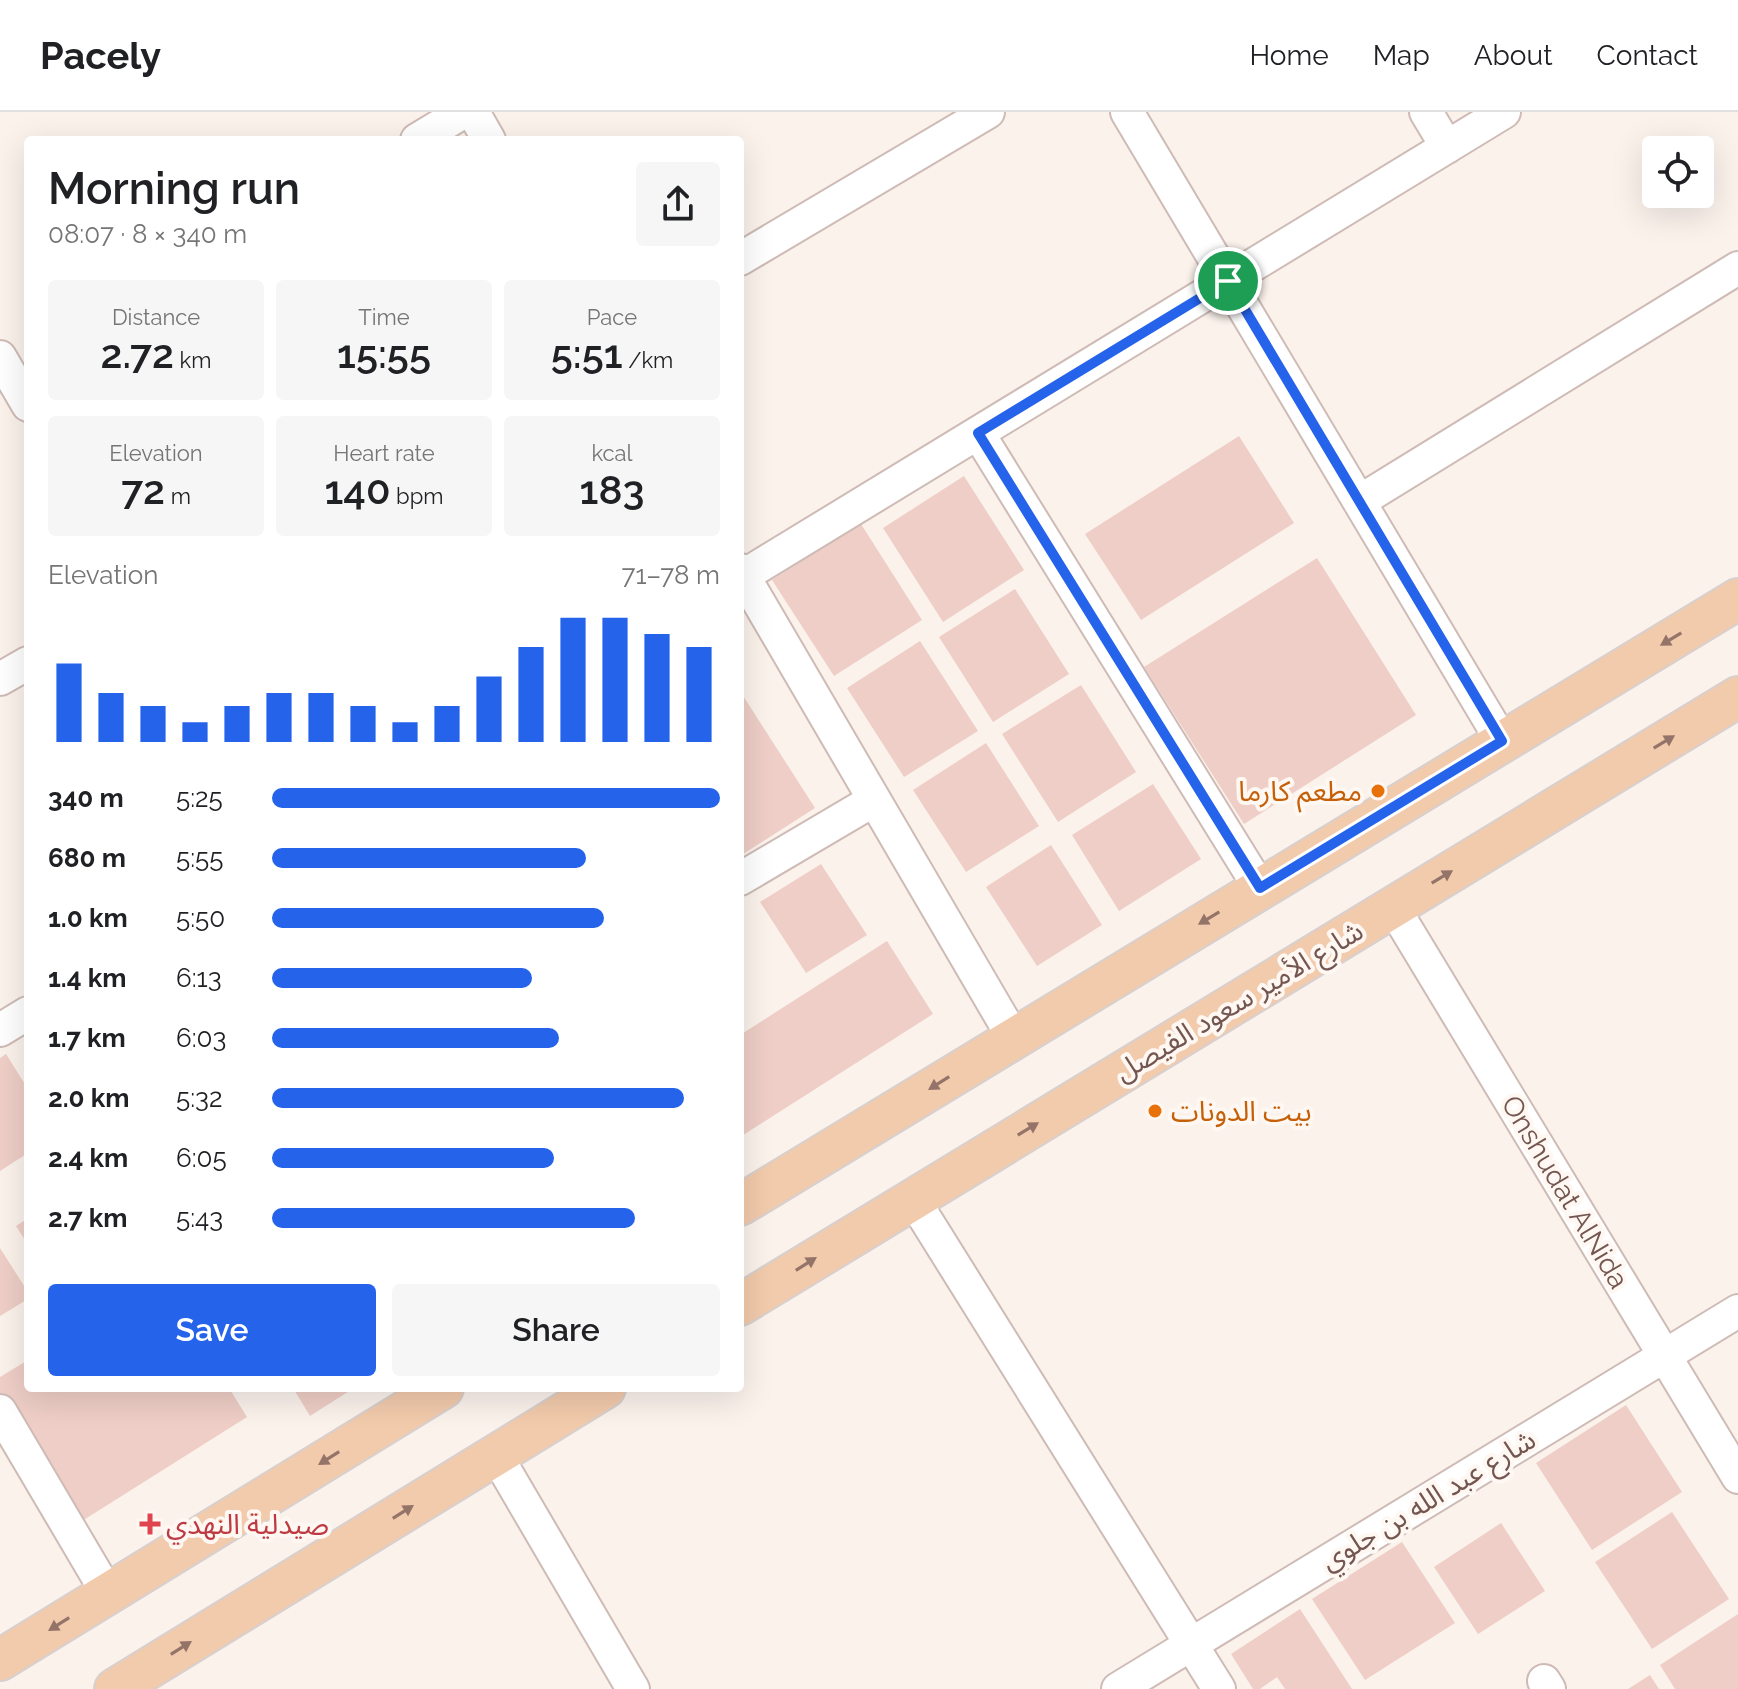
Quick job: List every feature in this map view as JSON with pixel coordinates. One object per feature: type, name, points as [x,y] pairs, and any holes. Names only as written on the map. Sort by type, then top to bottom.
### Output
[{"type":"main road","points":[[744,1203],[1738,599]]},
{"type":"main road","name":"شارع الأمير سعود الفيصل","points":[[744,1303],[1738,697]]},
{"type":"main road","points":[[0,1660],[436,1392]]},
{"type":"main road","points":[[115,1689],[598,1392]]},
{"type":"street","points":[[424,136],[463,112]]},
{"type":"street","points":[[473,112],[487,136]]},
{"type":"street","points":[[744,257],[988,112]]},
{"type":"street","points":[[1127,112],[1502,741]]},
{"type":"street","points":[[1426,112],[1447,147]]},
{"type":"street","points":[[744,573],[1504,112]]},
{"type":"street","points":[[1360,501],[1738,268]]},
{"type":"street","points":[[978,433],[1260,888]]},
{"type":"street","points":[[744,580],[1013,1037]]},
{"type":"street","points":[[0,679],[24,665]]},
{"type":"street","points":[[744,877],[874,800]]},
{"type":"street","name":"Onshudat AlNida","points":[[1393,907],[1738,1477]]},
{"type":"street","points":[[0,1030],[24,1015]]},
{"type":"street","points":[[913,1199],[1219,1689]]},
{"type":"street","name":"شارع عبد الله بن جلوي","points":[[1118,1689],[1738,1311]]},
{"type":"street","points":[[0,1411],[108,1594]]},
{"type":"street","points":[[496,1455],[633,1689]]},
{"type":"building","points":[[1239,436],[1294,523],[1141,620],[1085,534]]},
{"type":"building","points":[[964,476],[1024,570],[943,622],[883,528]]},
{"type":"building","points":[[861,524],[922,620],[834,676],[772,580]]},
{"type":"building","points":[[1317,558],[1416,715],[1244,824],[1144,667]]},
{"type":"building","points":[[1015,589],[1069,674],[993,722],[939,637]]},
{"type":"building","points":[[920,641],[978,731],[904,777],[847,688]]},
{"type":"building","points":[[1081,685],[1136,772],[1058,822],[1002,734]]},
{"type":"building","points":[[744,697],[815,808],[744,853]]},
{"type":"building","points":[[986,743],[1039,826],[966,872],[913,790]]},
{"type":"building","points":[[1153,784],[1201,859],[1119,911],[1072,835]]},
{"type":"building","points":[[1051,845],[1102,925],[1037,966],[986,887]]},
{"type":"building","points":[[821,864],[867,935],[806,973],[760,902]]},
{"type":"building","points":[[887,941],[933,1014],[744,1134],[744,1032]]},
{"type":"building","points":[[6,1054],[24,1083],[24,1156],[0,1171],[0,1058]]},
{"type":"building","points":[[24,1221],[24,1239],[16,1226]]},
{"type":"building","points":[[0,1248],[24,1286],[24,1301],[0,1316]]},
{"type":"building","points":[[24,1362],[24,1392],[231,1392],[247,1417],[82,1521],[0,1394],[0,1377]]},
{"type":"building","points":[[295,1392],[348,1392],[310,1416]]},
{"type":"building","points":[[1626,1405],[1682,1492],[1592,1550],[1536,1463]]},
{"type":"building","points":[[1672,1512],[1729,1599],[1652,1649],[1595,1562]]},
{"type":"building","points":[[1501,1523],[1545,1591],[1478,1634],[1434,1567]]},
{"type":"building","points":[[1402,1542],[1455,1623],[1365,1680],[1312,1599]]},
{"type":"building","points":[[1300,1609],[1352,1689],[1285,1689],[1277,1677],[1260,1689],[1253,1689],[1231,1654]]},
{"type":"building","points":[[1738,1614],[1738,1689],[1675,1689],[1660,1665]]},
{"type":"building","points":[[1650,1675],[1659,1689],[1628,1689]]},
{"type":"place","name":"مطعم كارما","points":[[1378,791]]},
{"type":"place","name":"بيت الدونات","points":[[1155,1111]]},
{"type":"place","name":"صيدلية النهدي","points":[[150,1524]]},
{"type":"route","points":[[1228,281],[1502,741],[1260,888],[978,433],[1228,281]]}]
